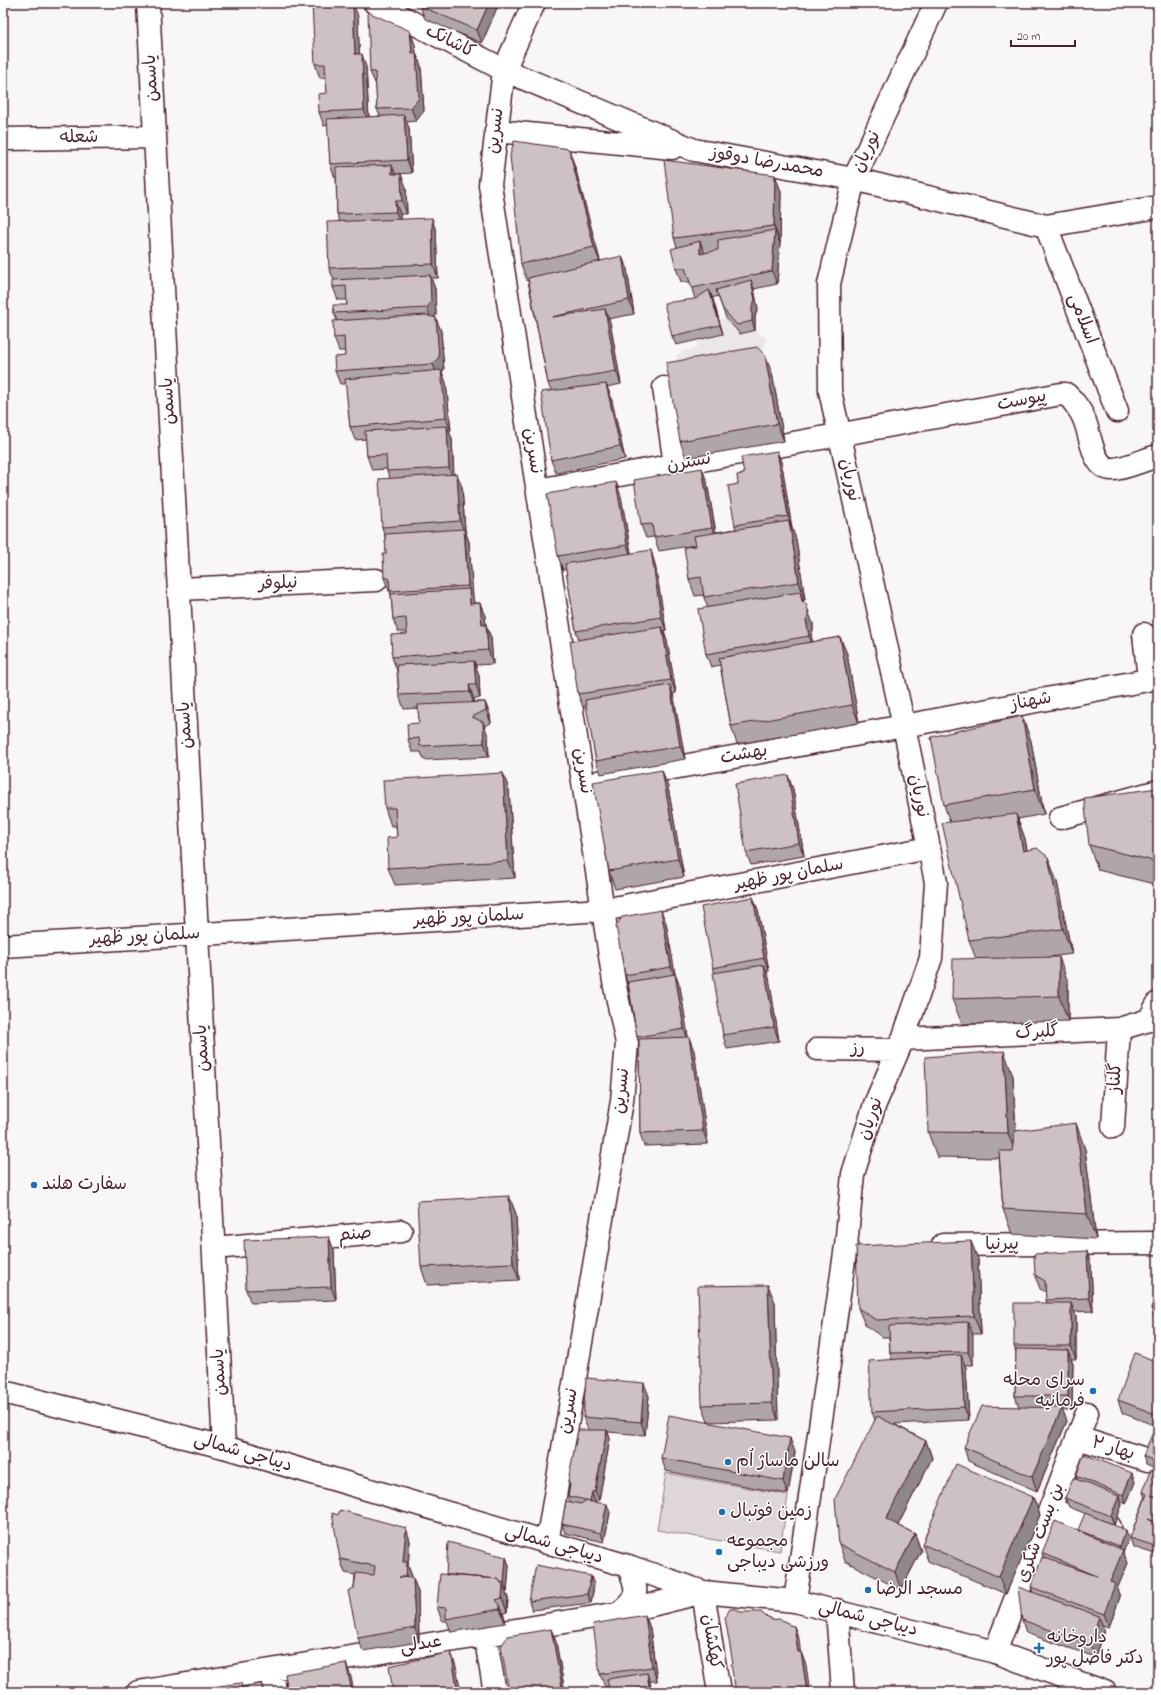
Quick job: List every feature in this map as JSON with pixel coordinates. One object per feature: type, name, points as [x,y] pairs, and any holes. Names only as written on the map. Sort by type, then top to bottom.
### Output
[{"type":"street","name":"یاسمن","points":[[148,3],[224,1447]]},
{"type":"street","name":"کاشانک","points":[[375,3],[504,70]]},
{"type":"street","name":"نسرین","points":[[534,3],[504,70],[490,185],[614,982],[627,1043],[622,1101],[547,1543]]},
{"type":"street","name":"نوریان","points":[[795,1601],[854,1246],[853,1174],[875,1104],[901,1044],[931,958],[936,882],[904,726],[830,391],[829,284],[854,179],[936,3]]},
{"type":"street","name":"محمدرضا دوقوز","points":[[504,70],[694,150],[854,179],[1046,226],[1158,207]]},
{"type":"street","points":[[496,131],[694,150]]},
{"type":"street","name":"شعله","points":[[3,139],[155,136]]},
{"type":"street","name":"اسلامی","points":[[1046,226],[1117,411]]},
{"type":"street","points":[[664,388],[675,465]]},
{"type":"street","name":"پیوست","points":[[839,436],[1066,394],[1084,418],[1098,463],[1102,466],[1114,469],[1158,456]]},
{"type":"street","name":"نسترن","points":[[538,490],[839,436]]},
{"type":"street","name":"نیلوفر","points":[[179,589],[376,580]]},
{"type":"street","points":[[1144,634],[1154,679]]},
{"type":"street","name":"شهناز","points":[[904,726],[1154,679]]},
{"type":"street","name":"بهشت","points":[[584,784],[904,726]]},
{"type":"street","points":[[1060,818],[1158,791]]},
{"type":"street","name":"سلمان پور ظهیر","points":[[3,946],[603,910],[929,848]]},
{"type":"street","name":"گلبرگ","points":[[901,1044],[1119,1029],[1149,1020],[1158,1003]]},
{"type":"street","name":"گلناز","points":[[1113,1127],[1119,1029]]},
{"type":"street","name":"رز","points":[[818,1049],[901,1044]]},
{"type":"street","name":"صنم","points":[[214,1248],[401,1231]]},
{"type":"street","name":"پیرنیا","points":[[926,1246],[1158,1243]]},
{"type":"street","name":"دیباجی شمالی","points":[[3,1392],[224,1447],[628,1566],[704,1592],[795,1601],[837,1610],[995,1652],[1105,1692]]},
{"type":"street","name":"بن بست شکرى","points":[[995,1652],[1087,1413]]},
{"type":"street","name":"بهار ۲","points":[[1078,1438],[1148,1460]]},
{"type":"street","points":[[1050,1510],[1121,1530]]},
{"type":"street","points":[[619,1613],[630,1605],[636,1592],[635,1580],[628,1566]]},
{"type":"street","name":"عبدلی","points":[[138,1692],[619,1613],[704,1592]]},
{"type":"street","name":"کهکشان","points":[[704,1592],[719,1692]]},
{"type":"street","points":[[837,1610],[843,1692]]},
{"type":"street","points":[[485,1635],[495,1692]]},
{"type":"street","points":[[272,1670],[275,1692]]},
{"type":"shaded area","points":[[726,318],[740,334],[755,330],[767,339],[764,348],[681,364],[676,356],[684,351],[697,347],[698,340],[719,320]]},
{"type":"shaded area","points":[[4,550],[10,624],[3,624]]},
{"type":"shaded area","name":"زمین فوتبال","points":[[666,1473],[788,1495],[780,1551],[657,1530]]},
{"type":"building","points":[[312,3],[353,3],[355,54],[362,54],[364,110],[319,112],[318,94],[327,93],[325,64],[315,64]]},
{"type":"building","points":[[421,3],[489,3],[477,30],[420,6]]},
{"type":"building","points":[[368,12],[410,31],[412,53],[416,53],[419,98],[411,108],[377,109],[375,72],[370,72]]},
{"type":"building","points":[[404,115],[407,160],[330,164],[327,119]]},
{"type":"building","points":[[514,141],[569,149],[594,247],[521,264],[510,156]]},
{"type":"building","points":[[664,160],[775,175],[774,226],[674,238]]},
{"type":"building","points":[[392,165],[392,174],[401,174],[402,201],[395,201],[396,212],[337,214],[336,167]]},
{"type":"building","points":[[432,218],[433,264],[329,268],[327,222]]},
{"type":"building","points":[[775,230],[772,271],[692,288],[685,268],[676,268],[671,249],[700,241],[700,254],[718,250],[718,240]]},
{"type":"building","points":[[622,256],[629,300],[552,317],[605,309],[616,371],[548,383],[528,278]]},
{"type":"building","points":[[430,275],[431,302],[427,308],[334,313],[333,305],[347,305],[346,286],[333,287],[333,280]]},
{"type":"building","points":[[751,280],[755,300],[752,307],[752,321],[737,325],[723,309],[716,290]]},
{"type":"building","points":[[709,290],[720,325],[672,336],[664,303],[695,299]]},
{"type":"building","points":[[426,315],[436,318],[439,357],[433,364],[335,371],[334,357],[345,356],[344,337],[334,338],[333,321]]},
{"type":"building","points":[[757,347],[765,355],[777,424],[680,441],[666,363]]},
{"type":"building","points":[[441,370],[446,418],[350,427],[345,379]]},
{"type":"building","points":[[606,384],[620,446],[551,460],[541,392]]},
{"type":"building","points":[[447,426],[449,468],[387,471],[386,455],[367,456],[365,431]]},
{"type":"building","points":[[777,451],[788,516],[735,525],[728,486],[738,484],[737,475],[744,474],[741,457]]},
{"type":"building","points":[[702,468],[712,528],[654,537],[652,524],[641,525],[634,480]]},
{"type":"building","points":[[457,474],[460,521],[382,527],[379,479]]},
{"type":"building","points":[[616,482],[627,545],[558,556],[547,494]]},
{"type":"building","points":[[789,521],[799,582],[704,597],[701,577],[689,579],[684,547],[696,546],[694,536]]},
{"type":"building","points":[[464,529],[468,586],[390,591],[389,578],[384,578],[383,554],[386,554],[385,534]]},
{"type":"building","points":[[651,550],[661,617],[576,631],[565,564]]},
{"type":"building","points":[[469,589],[470,604],[480,603],[482,625],[486,625],[488,650],[392,657],[391,635],[407,634],[406,618],[393,619],[391,594]]},
{"type":"building","points":[[800,592],[802,601],[806,604],[808,610],[808,617],[806,620],[809,636],[706,654],[698,609]]},
{"type":"building","points":[[662,627],[671,680],[578,694],[570,641]]},
{"type":"building","points":[[840,637],[852,705],[731,726],[719,658]]},
{"type":"building","points":[[474,661],[476,685],[469,685],[470,692],[399,695],[397,665]]},
{"type":"building","points":[[670,685],[680,746],[596,761],[585,700]]},
{"type":"building","points":[[485,702],[486,710],[472,717],[483,722],[484,743],[420,746],[419,738],[408,739],[407,724],[419,723],[418,705]]},
{"type":"building","points":[[1022,716],[1035,789],[944,805],[931,737]]},
{"type":"building","points":[[662,770],[678,859],[609,871],[593,782]]},
{"type":"building","points":[[503,773],[508,861],[388,868],[387,838],[397,837],[395,808],[385,808],[383,780]]},
{"type":"building","points":[[788,775],[799,843],[746,852],[735,784]]},
{"type":"building","points":[[1158,788],[1158,862],[1089,845],[1084,798]]},
{"type":"building","points":[[1016,814],[1023,851],[1037,848],[1048,857],[1063,929],[969,940],[942,823]]},
{"type":"building","points":[[753,897],[764,958],[713,968],[701,907]]},
{"type":"building","points":[[661,910],[671,967],[625,975],[616,926],[622,917]]},
{"type":"building","points":[[1059,957],[1059,996],[952,999],[953,959]]},
{"type":"building","points":[[764,965],[774,1027],[723,1035],[713,973]]},
{"type":"building","points":[[675,974],[684,1029],[637,1037],[628,982]]},
{"type":"building","points":[[689,1037],[703,1131],[640,1133],[639,1039]]},
{"type":"building","points":[[1004,1051],[1008,1133],[928,1132],[925,1057]]},
{"type":"building","points":[[1076,1123],[1087,1214],[1003,1209],[999,1151],[1012,1151],[1015,1131]]},
{"type":"building","points":[[509,1196],[513,1263],[421,1267],[417,1201]]},
{"type":"building","points":[[329,1237],[331,1287],[246,1290],[244,1240]]},
{"type":"building","points":[[971,1241],[974,1316],[876,1320],[858,1308],[856,1246]]},
{"type":"building","points":[[1087,1251],[1089,1298],[1046,1300],[1045,1281],[1035,1275],[1034,1254]]},
{"type":"building","points":[[768,1285],[772,1403],[702,1405],[698,1286]]},
{"type":"building","points":[[1158,1290],[1158,1311],[1151,1308]]},
{"type":"building","points":[[1014,1303],[1071,1303],[1071,1346],[1014,1346]]},
{"type":"building","points":[[968,1322],[968,1352],[890,1353],[889,1326]]},
{"type":"building","points":[[1016,1349],[1068,1350],[1068,1396],[1015,1396]]},
{"type":"building","points":[[1135,1353],[1158,1362],[1158,1415],[1118,1400]]},
{"type":"building","points":[[961,1355],[964,1407],[872,1412],[869,1361]]},
{"type":"building","points":[[586,1378],[644,1383],[641,1422],[583,1417]]},
{"type":"building","points":[[982,1406],[1062,1408],[1032,1477],[964,1447]]},
{"type":"building","points":[[669,1415],[790,1438],[783,1481],[661,1458]]},
{"type":"building","points":[[877,1416],[926,1441],[886,1519],[915,1534],[895,1572],[839,1544],[835,1499]]},
{"type":"building","points":[[1157,1423],[1158,1424],[1158,1463],[1143,1456]]},
{"type":"building","points":[[578,1430],[607,1430],[595,1491],[592,1492],[590,1501],[568,1496],[570,1485],[568,1481]]},
{"type":"building","points":[[1084,1454],[1132,1473],[1123,1495],[1076,1476]]},
{"type":"building","points":[[956,1464],[1033,1497],[999,1577],[922,1544]]},
{"type":"building","points":[[1151,1470],[1158,1473],[1158,1497],[1151,1495],[1158,1498],[1158,1523],[1148,1519],[1158,1524],[1158,1547],[1130,1538],[1147,1494],[1143,1492]]},
{"type":"building","points":[[1073,1478],[1119,1496],[1111,1516],[1065,1498]]},
{"type":"building","points":[[566,1501],[581,1504],[585,1501],[607,1504],[601,1533],[562,1524]]},
{"type":"building","points":[[340,1510],[406,1528],[403,1562],[407,1562],[406,1577],[399,1577],[413,1578],[415,1628],[358,1638],[348,1591],[354,1588],[356,1573],[374,1575],[375,1566],[340,1559],[332,1513],[338,1515]]},
{"type":"building","points":[[1085,1513],[1126,1530],[1119,1546],[1078,1530]]},
{"type":"building","points":[[1055,1521],[1123,1550],[1110,1582],[1115,1584],[1104,1614],[1031,1587],[1042,1557],[1097,1576],[1042,1553]]},
{"type":"building","points":[[448,1542],[506,1557],[504,1583],[498,1579],[446,1575]]},
{"type":"building","points":[[536,1565],[591,1576],[587,1594],[529,1601]]},
{"type":"building","points":[[440,1574],[498,1579],[503,1585],[502,1598],[496,1600],[500,1605],[500,1609],[446,1619],[446,1608],[437,1607]]},
{"type":"building","points":[[1018,1587],[1099,1616],[1090,1644],[1022,1620]]},
{"type":"building","points":[[730,1609],[737,1609],[740,1612],[761,1612],[765,1616],[771,1618],[771,1620],[779,1619],[787,1622],[789,1625],[794,1626],[798,1652],[801,1652],[807,1692],[736,1692],[725,1617]]},
{"type":"building","points":[[645,1615],[652,1667],[600,1674],[593,1624]]},
{"type":"building","points":[[551,1629],[562,1687],[531,1692],[509,1692],[501,1646],[508,1636]]},
{"type":"building","points":[[451,1652],[458,1692],[393,1692],[389,1666]]},
{"type":"building","points":[[346,1663],[352,1692],[288,1692],[285,1674]]},
{"type":"building","points":[[647,1673],[649,1686],[639,1688],[640,1692],[610,1692],[607,1679]]},
{"type":"building","points":[[241,1683],[243,1692],[173,1692]]},
{"type":"building","points":[[580,1689],[580,1692],[562,1692]]},
{"type":"place","name":"سفارت هلند","points":[[34,1185]]},
{"type":"place","name":"سرای محله فرمانیه","points":[[1093,1391]]},
{"type":"place","name":"سالن ماساژ اُم","points":[[728,1462]]},
{"type":"place","name":"زمین فوتبال","points":[[722,1512]]},
{"type":"place","name":"مجموعه ورزشی دیباجی","points":[[719,1552]]},
{"type":"place","name":"مسجد الرضا","points":[[868,1590]]},
{"type":"place","name":"داروخانه دکتر فاضل پور","points":[[1039,1648]]}]
